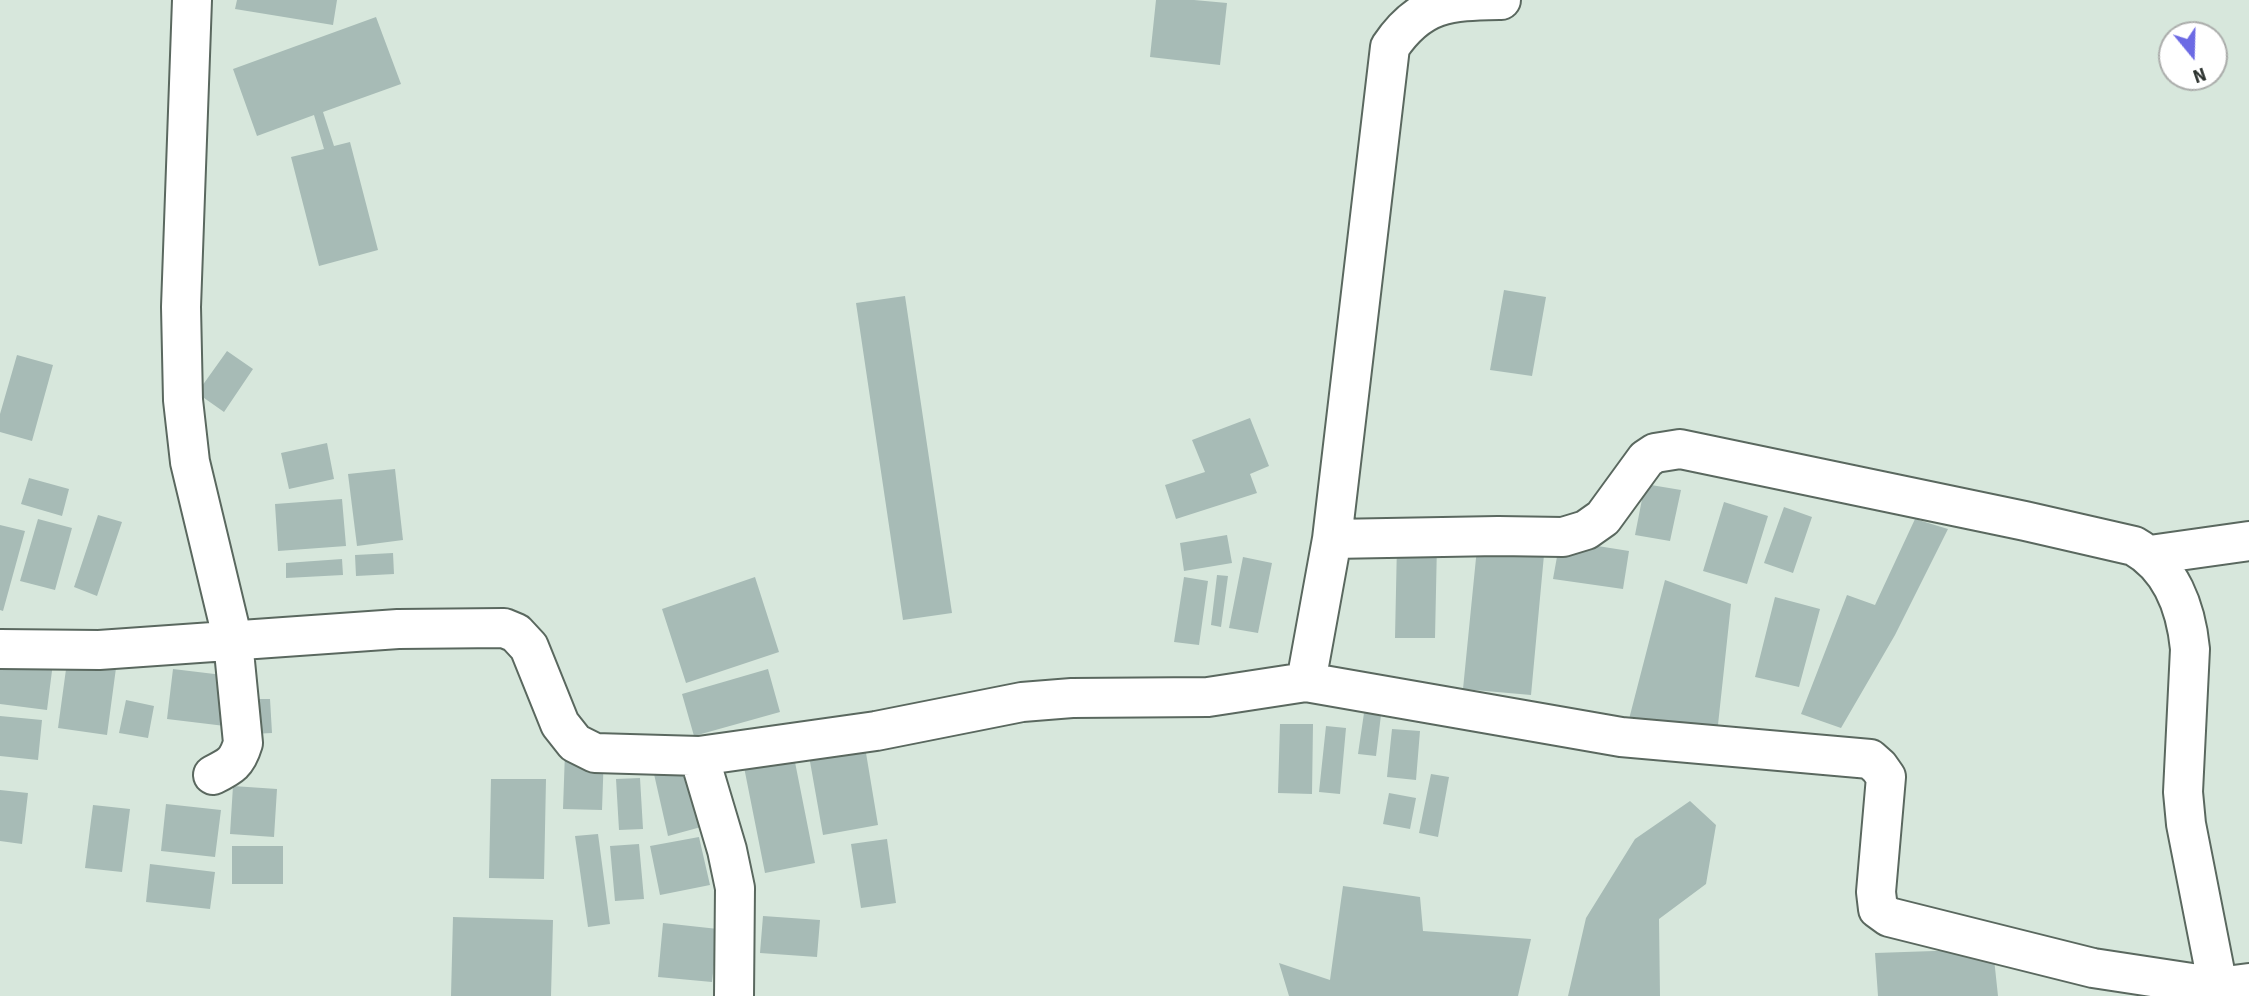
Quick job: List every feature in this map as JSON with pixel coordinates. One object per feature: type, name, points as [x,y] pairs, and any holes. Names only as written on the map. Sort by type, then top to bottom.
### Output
[{"type":"street","points":[[192,0],[181,307],[183,400],[190,463],[233,641],[243,743],[239,757],[229,767],[213,775]]},
{"type":"street","points":[[1307,682],[1332,539],[1390,47],[1404,26],[1440,6],[1459,1],[1501,0]]},
{"type":"street","points":[[0,649],[99,650],[398,629],[504,628],[516,632],[528,647],[559,724],[575,743],[595,753],[699,756],[876,732],[1022,702],[1072,698],[1208,696],[1307,682],[1621,737],[1870,759],[1880,767],[1886,777],[1876,892],[1878,909],[1889,917],[2094,968],[2234,985],[2186,824],[2183,792],[2190,649],[2188,627],[2182,607],[2164,570],[2150,555],[2134,546],[1680,449],[1655,453],[1646,459],[1604,518],[1586,530],[1563,537],[1332,539]]},
{"type":"street","points":[[2150,555],[2249,541]]},
{"type":"street","points":[[699,756],[727,850],[735,888],[734,996]]},
{"type":"building","points":[[237,0],[337,0],[333,25],[235,9]]},
{"type":"building","points":[[1156,0],[1227,3],[1220,65],[1150,57]]},
{"type":"building","points":[[376,17],[401,84],[323,112],[334,146],[350,142],[378,250],[319,266],[291,157],[324,149],[314,115],[257,136],[233,69]]},
{"type":"building","points":[[1504,290],[1546,297],[1532,376],[1490,370]]},
{"type":"building","points":[[905,296],[952,613],[903,620],[856,303]]},
{"type":"building","points":[[227,351],[253,369],[224,412],[197,393]]},
{"type":"building","points":[[17,355],[53,365],[32,441],[0,432],[0,414]]},
{"type":"building","points":[[1250,418],[1269,466],[1250,474],[1257,493],[1176,519],[1165,485],[1205,472],[1192,440]]},
{"type":"building","points":[[327,443],[334,479],[289,489],[281,453]]},
{"type":"building","points":[[395,469],[403,540],[357,546],[348,474]]},
{"type":"building","points":[[29,478],[69,489],[62,516],[21,504]]},
{"type":"building","points":[[1645,484],[1681,490],[1670,541],[1635,535]]},
{"type":"building","points":[[342,499],[346,546],[278,551],[275,504]]},
{"type":"building","points":[[1724,502],[1768,516],[1747,584],[1703,571]]},
{"type":"building","points":[[1784,507],[1812,517],[1793,573],[1764,563]]},
{"type":"building","points":[[98,515],[122,522],[97,596],[74,587]]},
{"type":"building","points":[[38,519],[72,528],[55,590],[20,581]]},
{"type":"building","points":[[1915,519],[1948,529],[1895,635],[1841,728],[1801,714],[1847,595],[1875,605]]},
{"type":"building","points":[[0,525],[25,531],[3,611],[0,610]]},
{"type":"building","points":[[1227,535],[1232,563],[1184,571],[1180,543]]},
{"type":"building","points":[[1478,538],[1545,544],[1531,695],[1463,689]]},
{"type":"building","points":[[1560,540],[1629,551],[1623,589],[1553,579]]},
{"type":"building","points":[[1397,543],[1437,543],[1435,638],[1395,638]]},
{"type":"building","points":[[393,553],[394,574],[356,576],[355,555]]},
{"type":"building","points":[[1243,557],[1272,563],[1258,633],[1229,628]]},
{"type":"building","points":[[342,559],[343,575],[286,578],[286,563]]},
{"type":"building","points":[[1217,575],[1228,576],[1221,627],[1211,625]]},
{"type":"building","points":[[755,577],[779,652],[686,683],[662,609]]},
{"type":"building","points":[[1184,577],[1208,581],[1199,645],[1174,642]]},
{"type":"building","points":[[1665,580],[1731,604],[1717,734],[1628,723]]},
{"type":"building","points":[[1775,597],[1820,609],[1799,687],[1755,677]]},
{"type":"building","points":[[0,656],[53,663],[47,710],[0,704]]},
{"type":"building","points":[[67,662],[116,668],[107,735],[58,728]]},
{"type":"building","points":[[173,669],[231,676],[225,726],[167,719]]},
{"type":"building","points":[[768,669],[780,712],[694,736],[682,694]]},
{"type":"building","points":[[251,699],[270,699],[272,733],[252,734]]},
{"type":"building","points":[[126,700],[154,706],[148,738],[119,733]]},
{"type":"building","points":[[1364,713],[1381,715],[1376,756],[1358,754]]},
{"type":"building","points":[[0,716],[42,720],[38,760],[0,756]]},
{"type":"building","points":[[1280,724],[1313,724],[1312,794],[1278,793]]},
{"type":"building","points":[[1326,726],[1346,728],[1340,794],[1319,792]]},
{"type":"building","points":[[1392,729],[1420,731],[1416,780],[1387,777]]},
{"type":"building","points":[[865,747],[878,825],[823,835],[809,756]]},
{"type":"building","points":[[565,752],[604,753],[602,810],[563,809]]},
{"type":"building","points":[[793,752],[815,863],[765,873],[743,762]]},
{"type":"building","points":[[697,764],[712,824],[668,836],[654,774]]},
{"type":"building","points":[[1431,774],[1449,777],[1438,837],[1419,833]]},
{"type":"building","points":[[640,778],[643,829],[619,830],[616,779]]},
{"type":"building","points":[[491,779],[546,779],[544,879],[489,878]]},
{"type":"building","points":[[233,786],[277,789],[274,837],[230,834]]},
{"type":"building","points":[[0,790],[28,793],[22,844],[0,841]]},
{"type":"building","points":[[1389,793],[1416,798],[1410,829],[1383,824]]},
{"type":"building","points":[[1690,801],[1716,825],[1706,884],[1659,919],[1660,996],[1568,996],[1586,918],[1635,839]]},
{"type":"building","points":[[166,804],[221,810],[215,857],[161,851]]},
{"type":"building","points":[[93,805],[130,809],[122,872],[85,868]]},
{"type":"building","points":[[598,834],[610,924],[588,927],[575,836]]},
{"type":"building","points":[[699,837],[710,885],[660,895],[650,846]]},
{"type":"building","points":[[887,839],[896,903],[861,908],[851,844]]},
{"type":"building","points":[[639,844],[644,899],[615,901],[610,846]]},
{"type":"building","points":[[232,846],[283,846],[283,884],[232,884]]},
{"type":"building","points":[[150,864],[215,872],[210,909],[146,902]]},
{"type":"building","points":[[1343,886],[1420,897],[1423,931],[1531,939],[1518,996],[1289,996],[1279,963],[1330,980]]},
{"type":"building","points":[[763,916],[820,920],[817,957],[760,953]]},
{"type":"building","points":[[453,917],[553,920],[551,996],[451,996]]},
{"type":"building","points":[[663,923],[718,929],[712,982],[658,977]]},
{"type":"building","points":[[1993,949],[1998,996],[1878,996],[1875,953]]}]
